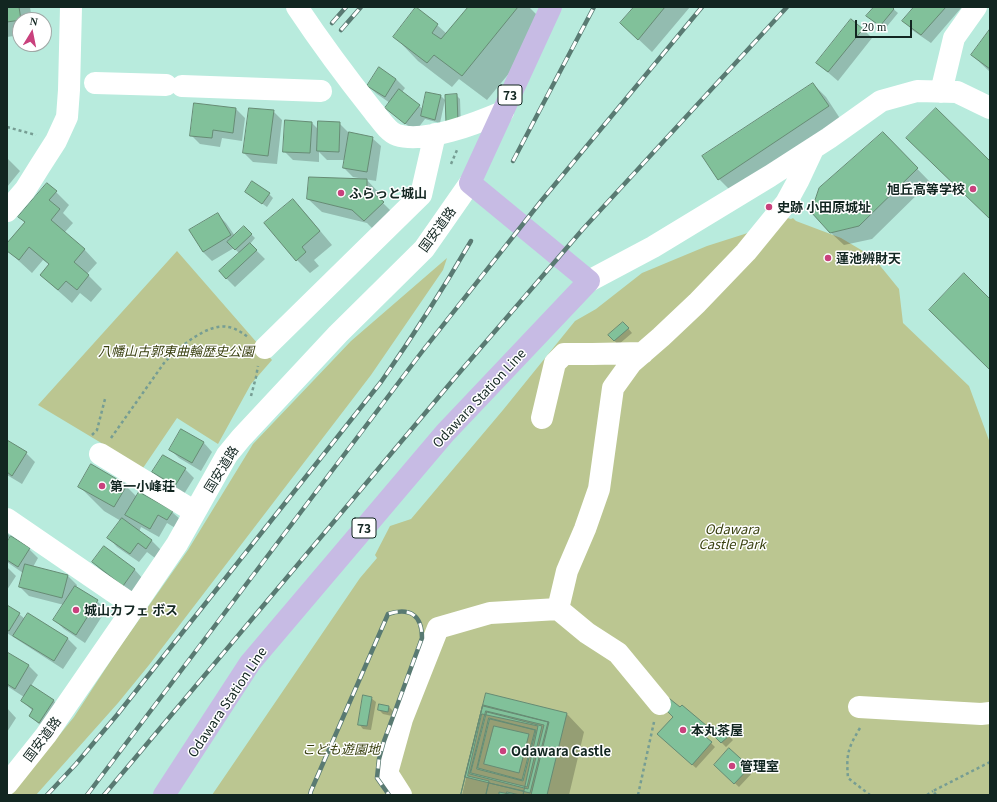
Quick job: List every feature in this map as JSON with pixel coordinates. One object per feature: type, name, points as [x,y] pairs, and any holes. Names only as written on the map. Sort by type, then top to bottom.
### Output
[{"type":"main road","name":"73","points":[[474,186],[503,112],[551,7]]},
{"type":"main road","points":[[474,186],[582,275]]},
{"type":"main road","name":"Odawara Station Line","points":[[164,795],[250,663],[445,433],[582,275]]},
{"type":"street","points":[[7,211],[25,190],[56,141],[82,82],[71,7]]},
{"type":"street","points":[[297,7],[339,92],[396,135],[408,137],[435,134],[468,126],[503,112]]},
{"type":"street","points":[[941,92],[954,38],[976,7]]},
{"type":"street","points":[[82,82],[339,92]]},
{"type":"street","points":[[582,275],[653,247],[813,149],[881,101],[917,91],[957,92],[990,108]]},
{"type":"street","points":[[257,349],[421,195],[435,134]]},
{"type":"street","points":[[558,609],[568,571],[599,489],[613,388],[631,363],[697,303],[746,252],[786,203],[813,149]]},
{"type":"street","name":"国安道路","points":[[7,784],[46,735],[177,544],[227,455],[338,334],[424,249],[474,186]]},
{"type":"street","points":[[542,418],[555,363],[564,354],[643,353]]},
{"type":"street","points":[[100,454],[195,512]]},
{"type":"street","points":[[7,519],[134,606]]},
{"type":"street","points":[[401,795],[387,773],[402,719],[438,628],[490,613],[558,609],[587,633],[618,653],[660,704]]},
{"type":"street","points":[[866,708],[981,714],[990,713]]},
{"type":"path","points":[[7,127],[56,141]]},
{"type":"path","points":[[105,399],[97,430],[81,445],[100,454],[154,376],[171,355],[197,336],[214,327],[227,326],[237,330],[257,349],[256,377],[251,397]]},
{"type":"path","points":[[638,795],[651,730],[660,704]]},
{"type":"path","points":[[866,708],[846,759],[848,778],[870,795]]},
{"type":"path","points":[[927,795],[990,762]]},
{"type":"path","points":[[934,791],[936,795]]},
{"type":"green space","name":"Odawara Castle Park","points":[[784,217],[791,219],[793,218],[796,221],[841,238],[873,257],[899,289],[903,323],[969,386],[990,443],[990,795],[212,795],[360,578],[377,558],[375,555],[390,526],[411,519],[503,410],[575,321],[596,309],[642,273],[707,246],[754,231]]},
{"type":"green space","name":"八幡山古郭東曲輪歴史公園","points":[[177,251],[272,360],[251,384],[218,444],[177,418],[143,468],[38,405]]},
{"type":"green space","points":[[447,258],[443,270],[371,375],[149,665],[118,703],[36,795],[11,795],[74,717],[117,651],[188,550],[253,444],[351,341]]},
{"type":"building","points":[[7,7],[19,7],[20,12],[12,12],[12,21],[7,22]]},
{"type":"building","points":[[416,7],[438,24],[432,33],[441,39],[468,7],[518,7],[462,76],[434,55],[427,63],[393,37]]},
{"type":"building","points":[[634,7],[665,7],[638,40],[620,23]]},
{"type":"building","points":[[874,7],[892,7],[894,9],[880,26],[866,16]]},
{"type":"building","points":[[914,7],[946,7],[921,35],[902,21]]},
{"type":"building","points":[[851,19],[863,29],[828,72],[816,63]]},
{"type":"building","points":[[990,29],[990,69],[971,55]]},
{"type":"building","points":[[379,67],[396,79],[385,97],[367,86]]},
{"type":"building","points":[[813,83],[829,106],[718,180],[702,156]]},
{"type":"building","points":[[399,89],[420,105],[405,124],[385,108]]},
{"type":"building","points":[[426,92],[441,95],[435,120],[421,116]]},
{"type":"building","points":[[457,94],[458,123],[446,123],[445,95]]},
{"type":"building","points":[[194,103],[236,108],[233,133],[213,130],[212,138],[190,136]]},
{"type":"building","points":[[249,108],[274,110],[268,156],[243,153]]},
{"type":"building","points":[[936,108],[990,161],[990,219],[906,138]]},
{"type":"building","points":[[285,120],[312,122],[310,153],[283,152]]},
{"type":"building","points":[[318,121],[340,122],[339,152],[317,151]]},
{"type":"building","points":[[349,132],[373,137],[367,172],[343,168]]},
{"type":"building","points":[[883,132],[918,168],[859,226],[830,233],[811,212],[819,188]]},
{"type":"building","name":"ふらっと城山","points":[[309,177],[367,179],[367,188],[384,202],[364,221],[352,210],[307,199]]},
{"type":"building","points":[[252,181],[270,193],[262,204],[245,192]]},
{"type":"building","points":[[47,183],[57,191],[49,200],[60,209],[51,220],[85,249],[74,262],[89,275],[77,290],[66,281],[58,290],[40,275],[49,264],[29,247],[19,260],[7,251],[7,243],[25,222],[18,217]]},
{"type":"building","points":[[293,199],[320,231],[302,247],[306,252],[296,261],[264,223]]},
{"type":"building","points":[[218,213],[231,235],[203,252],[189,230]]},
{"type":"building","points":[[244,226],[252,234],[235,250],[227,242]]},
{"type":"building","points":[[250,243],[257,250],[226,279],[219,271]]},
{"type":"building","points":[[964,273],[990,299],[990,370],[929,310]]},
{"type":"building","points":[[623,322],[629,328],[614,341],[608,335]]},
{"type":"building","points":[[181,429],[204,442],[192,463],[169,450]]},
{"type":"building","points":[[7,440],[27,452],[12,476],[7,472]]},
{"type":"building","points":[[163,455],[186,468],[175,486],[152,472]]},
{"type":"building","name":"第一小峰荘","points":[[91,464],[127,485],[114,507],[78,487]]},
{"type":"building","points":[[139,492],[173,511],[167,520],[158,515],[150,529],[125,515]]},
{"type":"building","points":[[122,518],[152,540],[146,549],[138,543],[130,554],[107,538]]},
{"type":"building","points":[[11,536],[30,548],[18,567],[7,560],[7,542]]},
{"type":"building","points":[[104,546],[135,569],[123,586],[92,562]]},
{"type":"building","points":[[25,564],[68,575],[62,598],[19,587]]},
{"type":"building","name":"城山カフェ ボス","points":[[75,586],[98,600],[76,635],[53,620]]},
{"type":"building","points":[[7,605],[20,613],[9,631],[7,630]]},
{"type":"building","points":[[28,613],[68,638],[54,661],[13,636]]},
{"type":"building","points":[[7,652],[29,665],[15,689],[7,684]]},
{"type":"building","points":[[31,685],[54,700],[39,723],[29,716],[33,709],[21,701]]},
{"type":"building","points":[[486,693],[567,713],[547,795],[461,795]]},
{"type":"building","points":[[363,695],[372,697],[367,726],[358,725]]},
{"type":"building","name":"本丸茶屋","points":[[670,699],[680,707],[682,705],[707,726],[701,733],[712,742],[692,765],[657,734],[673,717],[663,707]]},
{"type":"building","points":[[379,704],[389,706],[388,712],[378,710]]},
{"type":"building","name":"Odawara Castle","points":[[483,705],[549,722],[531,795],[461,795]]},
{"type":"building","name":"Odawara Castle","points":[[483,706],[548,722],[530,793],[465,777]]},
{"type":"building","name":"Odawara Castle","points":[[486,711],[544,725],[528,789],[470,774]]},
{"type":"building","name":"Odawara Castle","points":[[487,712],[542,726],[527,787],[471,773]]},
{"type":"building","name":"Odawara Castle","points":[[482,714],[538,726],[523,795],[499,792],[499,795],[486,795],[489,781],[468,776]]},
{"type":"building","name":"Odawara Castle","points":[[489,718],[536,730],[523,781],[477,769]]},
{"type":"building","points":[[490,719],[535,730],[522,780],[478,768]]},
{"type":"building","points":[[719,725],[730,735],[721,743],[711,733]]},
{"type":"building","points":[[494,726],[529,734],[519,773],[484,764]]},
{"type":"building","name":"管理室","points":[[729,748],[750,767],[734,784],[714,765]]},
{"type":"building","points":[[489,783],[524,791],[523,795],[486,795]]},
{"type":"building","points":[[507,792],[520,795],[506,795]]},
{"type":"railway","points":[[332,23],[346,7]]},
{"type":"railway","points":[[341,30],[361,7]]},
{"type":"railway","points":[[513,161],[594,7]]},
{"type":"railway","points":[[87,795],[421,353],[542,200],[702,7]]},
{"type":"railway","points":[[104,795],[453,380],[583,229],[787,7]]},
{"type":"railway","points":[[47,795],[76,764],[117,715],[381,382],[428,312],[471,241]]},
{"type":"railway","points":[[310,795],[388,614],[408,612],[417,618],[420,624],[422,638],[384,741],[379,759],[377,778],[389,795]]},
{"type":"place","name":"旭丘高等学校","points":[[973,189]]},
{"type":"place","name":"ふらっと城山","points":[[341,193]]},
{"type":"place","name":"史跡 小田原城址","points":[[769,207]]},
{"type":"place","name":"蓮池辨財天","points":[[828,258]]},
{"type":"place","name":"第一小峰荘","points":[[102,486]]},
{"type":"place","name":"城山カフェ ボス","points":[[76,610]]},
{"type":"place","name":"本丸茶屋","points":[[683,730]]},
{"type":"place","name":"Odawara Castle","points":[[503,751]]},
{"type":"place","name":"管理室","points":[[732,766]]},
{"type":"park label","name":"こども遊園地","points":[[341,749]]}]
